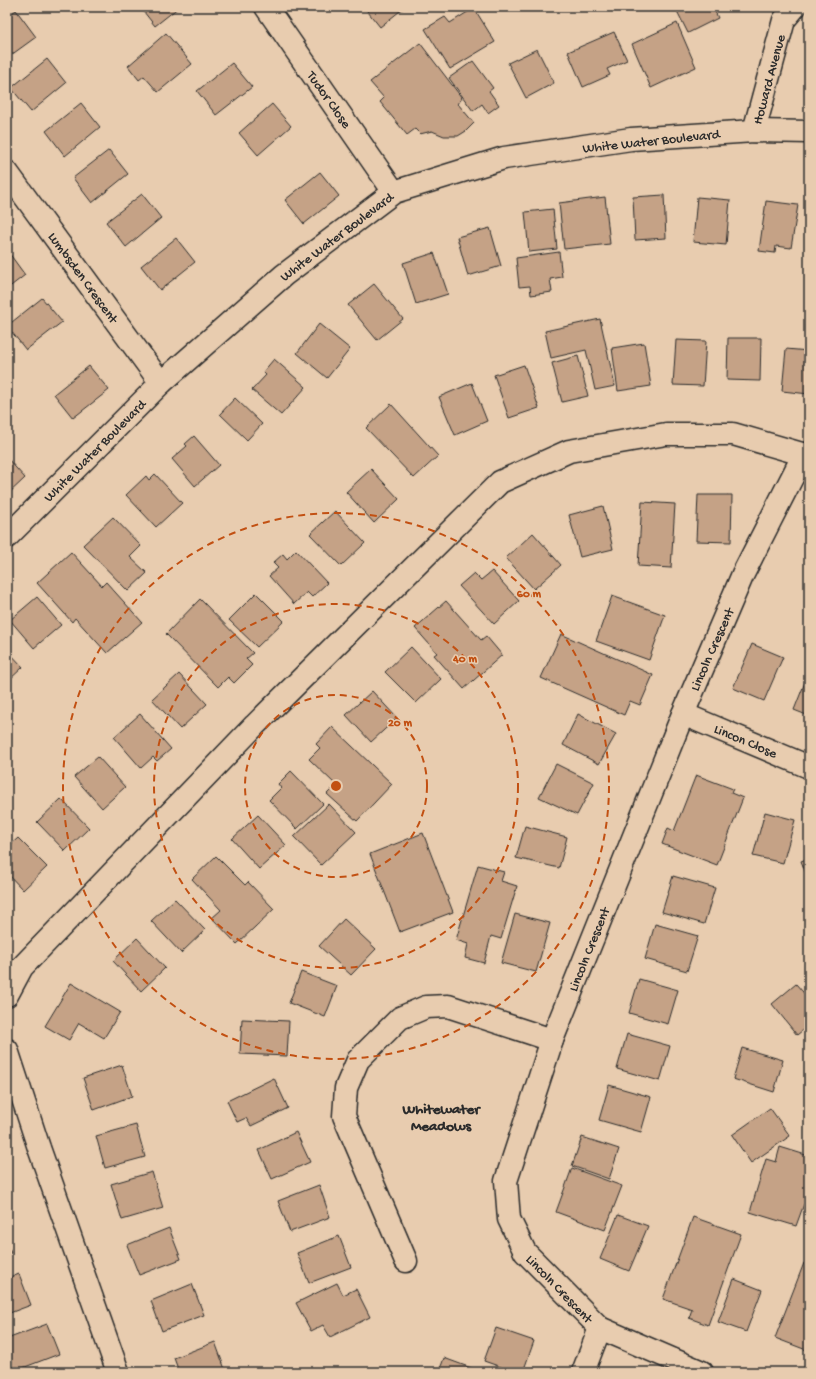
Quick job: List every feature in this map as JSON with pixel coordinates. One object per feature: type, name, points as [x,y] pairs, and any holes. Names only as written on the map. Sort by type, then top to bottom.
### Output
[{"type":"street","name":"Tudor Close","points":[[266,7],[394,192]]},
{"type":"street","name":"Howard Avenue","points":[[754,131],[784,20],[795,7]]},
{"type":"street","name":"White Water Boulevard","points":[[7,537],[161,383],[284,274],[394,192],[504,158],[631,139],[754,131],[809,132]]},
{"type":"street","name":"Lumbsden Crescent","points":[[7,172],[161,383]]},
{"type":"street","points":[[7,995],[22,967],[255,725],[500,482],[569,451],[666,434],[733,434],[807,455]]},
{"type":"street","name":"Lincoln Crescent","points":[[702,1372],[600,1328],[525,1252],[509,1219],[506,1181],[552,1040],[682,714],[743,574],[807,455]]},
{"type":"street","name":"Lincon Close","points":[[682,714],[809,767]]},
{"type":"street","points":[[406,1262],[344,1116],[346,1088],[358,1060],[400,1018],[426,1007],[448,1006],[552,1040]]},
{"type":"street","points":[[7,1050],[39,1148],[118,1372]]},
{"type":"street","points":[[583,1372],[600,1328]]},
{"type":"building","points":[[140,7],[179,7],[155,26]]},
{"type":"building","points":[[364,7],[405,7],[380,27]]},
{"type":"building","points":[[675,7],[713,7],[718,18],[688,33]]},
{"type":"building","points":[[474,8],[495,42],[450,69],[425,29],[445,17],[450,23]]},
{"type":"building","points":[[16,10],[36,37],[7,58],[7,17]]},
{"type":"building","points":[[677,23],[696,67],[651,88],[632,44]]},
{"type":"building","points":[[614,32],[627,60],[607,69],[610,75],[583,87],[568,52]]},
{"type":"building","points":[[166,33],[192,64],[158,92],[144,76],[139,80],[128,66]]},
{"type":"building","points":[[420,43],[462,98],[458,104],[474,123],[458,136],[444,136],[432,131],[420,134],[415,129],[407,135],[380,102],[384,98],[370,82]]},
{"type":"building","points":[[537,49],[554,83],[526,98],[508,63]]},
{"type":"building","points":[[47,59],[66,83],[31,112],[11,88]]},
{"type":"building","points":[[473,61],[493,88],[489,91],[499,105],[488,113],[482,104],[473,111],[449,78]]},
{"type":"building","points":[[232,63],[252,87],[216,115],[197,91]]},
{"type":"building","points":[[81,103],[100,127],[65,156],[46,131]]},
{"type":"building","points":[[272,104],[291,126],[258,155],[239,133]]},
{"type":"building","points":[[109,150],[128,174],[92,203],[73,178]]},
{"type":"building","points":[[320,172],[339,196],[304,224],[285,200]]},
{"type":"building","points":[[142,194],[161,218],[126,247],[106,222]]},
{"type":"building","points":[[664,195],[666,238],[635,240],[633,197]]},
{"type":"building","points":[[605,197],[610,244],[564,249],[559,203]]},
{"type":"building","points":[[697,197],[730,200],[726,245],[693,242]]},
{"type":"building","points":[[766,201],[798,205],[791,248],[776,246],[775,253],[759,251]]},
{"type":"building","points":[[553,209],[557,249],[529,252],[525,212]]},
{"type":"building","points":[[490,228],[501,266],[468,276],[457,237]]},
{"type":"building","points":[[176,238],[195,262],[160,290],[141,266]]},
{"type":"building","points":[[559,252],[562,277],[550,279],[552,292],[531,295],[530,286],[519,287],[516,258]]},
{"type":"building","points":[[9,253],[25,275],[7,289],[7,255]]},
{"type":"building","points":[[434,253],[448,294],[416,304],[403,263]]},
{"type":"building","points":[[374,284],[403,319],[377,340],[348,305]]},
{"type":"building","points":[[42,298],[62,322],[26,350],[7,326]]},
{"type":"building","points":[[600,319],[615,386],[595,390],[586,350],[551,358],[545,331]]},
{"type":"building","points":[[319,324],[350,349],[327,378],[297,353]]},
{"type":"building","points":[[728,338],[761,338],[760,381],[727,380]]},
{"type":"building","points":[[676,340],[706,341],[703,386],[673,385]]},
{"type":"building","points":[[644,343],[651,386],[618,391],[612,348]]},
{"type":"building","points":[[786,349],[809,351],[809,394],[782,391]]},
{"type":"building","points":[[578,356],[588,396],[562,402],[552,363]]},
{"type":"building","points":[[274,359],[306,387],[281,415],[252,390],[266,375],[263,372]]},
{"type":"building","points":[[524,365],[539,408],[509,418],[494,375]]},
{"type":"building","points":[[89,366],[109,390],[73,418],[54,394]]},
{"type":"building","points":[[472,383],[487,421],[455,435],[439,397]]},
{"type":"building","points":[[235,398],[262,424],[247,440],[220,414]]},
{"type":"building","points":[[391,404],[438,456],[414,478],[366,428]]},
{"type":"building","points":[[194,436],[219,465],[195,486],[172,459],[187,446],[185,444]]},
{"type":"building","points":[[7,458],[25,478],[7,495]]},
{"type":"building","points":[[371,469],[399,499],[374,523],[346,492]]},
{"type":"building","points":[[155,474],[182,503],[156,527],[126,495],[146,476],[149,480]]},
{"type":"building","points":[[698,495],[732,495],[731,542],[696,541]]},
{"type":"building","points":[[642,502],[675,504],[671,568],[638,566]]},
{"type":"building","points":[[603,506],[613,549],[580,557],[569,515]]},
{"type":"building","points":[[335,511],[365,543],[341,566],[310,534]]},
{"type":"building","points":[[113,517],[141,546],[130,557],[147,573],[128,591],[83,545]]},
{"type":"building","points":[[533,533],[561,565],[534,589],[506,558]]},
{"type":"building","points":[[296,550],[327,583],[312,597],[307,592],[294,604],[269,576],[278,568],[273,563],[283,554],[287,559]]},
{"type":"building","points":[[71,552],[102,586],[106,582],[142,622],[107,653],[75,618],[72,622],[37,583]]},
{"type":"building","points":[[492,571],[519,601],[494,624],[459,586],[474,573],[481,580]]},
{"type":"building","points":[[256,593],[284,621],[257,647],[229,620]]},
{"type":"building","points":[[612,596],[665,615],[649,660],[596,641]]},
{"type":"building","points":[[37,597],[61,625],[34,648],[10,620]]},
{"type":"building","points":[[200,599],[253,653],[246,659],[252,665],[234,683],[228,677],[218,687],[166,634]]},
{"type":"building","points":[[446,601],[481,640],[486,636],[502,655],[464,689],[434,655],[437,653],[415,628]]},
{"type":"building","points":[[561,634],[653,675],[640,705],[630,701],[624,715],[541,678]]},
{"type":"building","points":[[752,644],[783,657],[764,701],[733,688]]},
{"type":"building","points":[[411,647],[441,679],[416,703],[385,672]]},
{"type":"building","points":[[7,650],[23,667],[7,682]]},
{"type":"building","points":[[809,672],[809,716],[794,710]]},
{"type":"building","points":[[179,674],[207,704],[180,729],[152,699]]},
{"type":"building","points":[[372,691],[397,718],[371,742],[346,715]]},
{"type":"building","points":[[140,714],[171,749],[157,761],[153,757],[141,768],[114,737]]},
{"type":"building","points":[[578,714],[616,734],[599,764],[563,745]]},
{"type":"building","points":[[332,727],[392,784],[357,821],[327,794],[336,785],[309,759],[320,748],[316,744]]},
{"type":"building","points":[[98,757],[125,787],[102,808],[74,777]]},
{"type":"building","points":[[556,764],[594,783],[577,815],[539,797]]},
{"type":"building","points":[[291,771],[323,804],[297,829],[269,800],[281,788],[278,784]]},
{"type":"building","points":[[696,775],[733,789],[731,793],[743,798],[717,865],[662,844],[668,828],[674,831]]},
{"type":"building","points":[[61,799],[89,828],[65,851],[37,822]]},
{"type":"building","points":[[329,804],[356,832],[321,865],[294,837]]},
{"type":"building","points":[[765,812],[795,820],[783,863],[753,856]]},
{"type":"building","points":[[258,815],[286,845],[259,869],[232,839]]},
{"type":"building","points":[[525,826],[567,837],[559,868],[516,858]]},
{"type":"building","points":[[423,833],[453,912],[400,932],[370,854]]},
{"type":"building","points":[[18,838],[47,867],[23,890],[7,873],[7,854],[9,852],[7,848]]},
{"type":"building","points":[[216,856],[245,885],[248,882],[274,909],[237,944],[212,918],[221,910],[192,879]]},
{"type":"building","points":[[809,858],[809,881],[801,861]]},
{"type":"building","points":[[478,865],[504,872],[501,881],[517,886],[501,939],[491,936],[484,963],[465,958],[468,944],[456,940]]},
{"type":"building","points":[[673,876],[715,888],[704,924],[662,912]]},
{"type":"building","points":[[175,899],[205,930],[181,953],[151,921]]},
{"type":"building","points":[[515,914],[550,923],[536,972],[501,963]]},
{"type":"building","points":[[344,919],[376,949],[351,975],[319,946]]},
{"type":"building","points":[[655,924],[698,936],[687,971],[645,959]]},
{"type":"building","points":[[137,938],[165,968],[141,991],[113,961]]},
{"type":"building","points":[[301,972],[337,986],[325,1017],[289,1003]]},
{"type":"building","points":[[639,979],[678,990],[668,1024],[629,1013]]},
{"type":"building","points":[[71,983],[120,1012],[104,1038],[79,1023],[69,1040],[45,1026]]},
{"type":"building","points":[[796,984],[809,999],[809,1025],[797,1035],[772,1004]]},
{"type":"building","points":[[242,1019],[289,1021],[287,1056],[240,1054]]},
{"type":"building","points":[[627,1034],[670,1046],[660,1081],[617,1069]]},
{"type":"building","points":[[742,1048],[783,1060],[774,1092],[733,1079]]},
{"type":"building","points":[[122,1065],[132,1096],[94,1110],[83,1078]]},
{"type":"building","points":[[274,1078],[288,1108],[251,1126],[246,1118],[237,1122],[227,1101]]},
{"type":"building","points":[[609,1085],[651,1097],[641,1132],[599,1120]]},
{"type":"building","points":[[770,1108],[790,1136],[751,1163],[732,1135]]},
{"type":"building","points":[[136,1125],[145,1157],[105,1168],[96,1136]]},
{"type":"building","points":[[296,1132],[310,1162],[272,1179],[259,1150]]},
{"type":"building","points":[[582,1137],[619,1149],[609,1179],[572,1166]]},
{"type":"building","points":[[780,1147],[809,1156],[809,1205],[804,1204],[796,1226],[750,1212],[766,1159],[776,1162]]},
{"type":"building","points":[[572,1168],[622,1186],[605,1230],[556,1212]]},
{"type":"building","points":[[152,1172],[163,1208],[122,1220],[111,1184]]},
{"type":"building","points":[[319,1185],[330,1217],[290,1232],[278,1201]]},
{"type":"building","points":[[618,1215],[648,1226],[629,1271],[600,1259]]},
{"type":"building","points":[[693,1217],[741,1234],[708,1325],[689,1318],[692,1309],[663,1299]]},
{"type":"building","points":[[169,1228],[181,1259],[139,1275],[127,1245]]},
{"type":"building","points":[[339,1236],[351,1267],[309,1283],[297,1253]]},
{"type":"building","points":[[7,1244],[11,1253],[7,1254]]},
{"type":"building","points":[[804,1263],[809,1265],[809,1351],[775,1338]]},
{"type":"building","points":[[19,1274],[31,1305],[7,1314],[7,1279]]},
{"type":"building","points":[[734,1279],[762,1290],[746,1332],[718,1322]]},
{"type":"building","points":[[337,1283],[343,1295],[356,1289],[370,1317],[330,1337],[323,1325],[311,1331],[296,1303]]},
{"type":"building","points":[[192,1284],[204,1315],[162,1331],[151,1301]]},
{"type":"building","points":[[47,1324],[59,1354],[12,1372],[7,1360],[7,1339]]},
{"type":"building","points":[[496,1328],[534,1341],[523,1372],[515,1372],[484,1361]]},
{"type":"building","points":[[215,1342],[226,1372],[179,1372],[174,1358]]},
{"type":"building","points":[[444,1358],[482,1372],[439,1372]]},
{"type":"district","name":"Whitewater Meadows","points":[[441,1116]]}]
